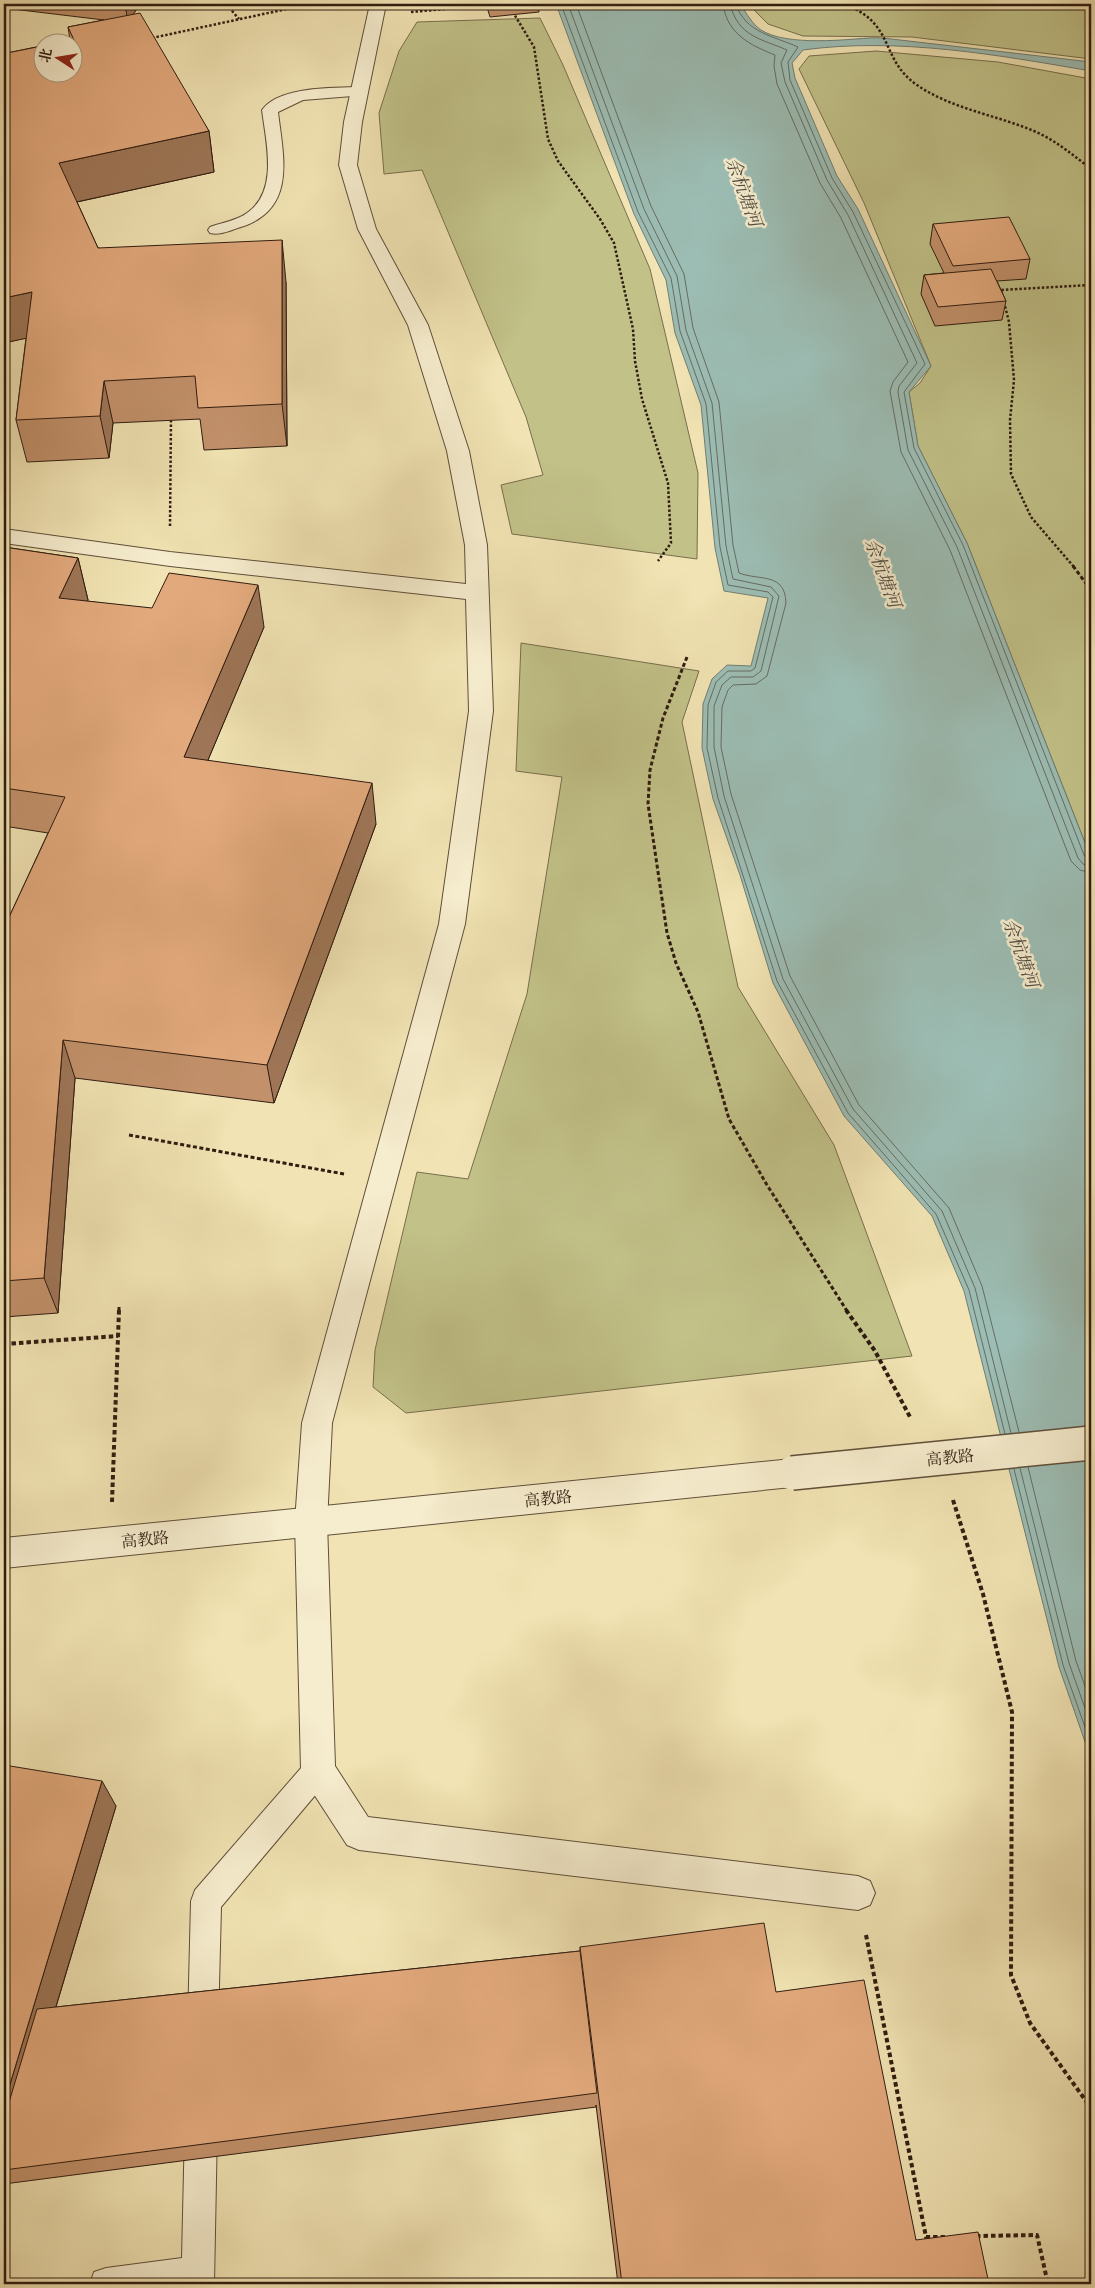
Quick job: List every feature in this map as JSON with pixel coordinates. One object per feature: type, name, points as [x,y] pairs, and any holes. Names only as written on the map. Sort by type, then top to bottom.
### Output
[{"type":"street","points":[[377,10],[353,122],[348,165],[367,229],[418,325],[458,451],[476,546],[481,712],[452,924],[317,1424],[311,1522],[318,1770],[360,1833],[858,1893]]},
{"type":"street","points":[[4,536],[170,559],[477,593]]},
{"type":"street","name":"高教路","points":[[4,1553],[1091,1443]]},
{"type":"lane","points":[[216,230],[253,217],[271,195],[277,172],[270,110],[281,101],[313,93],[360,92]]},
{"type":"lane","points":[[203,2047],[206,1901],[318,1770]]},
{"type":"lane","points":[[106,2284],[199,2278],[202,2096]]},
{"type":"path","points":[[226,4],[239,20]]},
{"type":"path","points":[[151,38],[310,4]]},
{"type":"path","points":[[377,10],[493,4]]},
{"type":"path","points":[[508,4],[534,47],[548,139],[558,161],[600,219],[614,243],[633,329],[634,362],[642,399],[668,483],[670,543],[658,561]]},
{"type":"path","points":[[843,4],[856,8],[874,21],[884,35],[891,58],[905,76],[932,94],[1030,128],[1069,152],[1091,169]]},
{"type":"path","points":[[1091,285],[1001,290],[1009,322],[1014,380],[1010,420],[1011,474],[1031,517],[1084,578],[1091,590]]},
{"type":"path","points":[[170,559],[171,412]]},
{"type":"path","points":[[687,657],[663,718],[650,770],[648,804],[667,933],[676,962],[698,1012],[729,1119],[767,1185],[850,1316],[875,1351],[911,1420]]},
{"type":"path","points":[[129,1135],[382,1181]]},
{"type":"path","points":[[110,1543],[119,1307]]},
{"type":"path","points":[[4,1344],[118,1336]]},
{"type":"path","points":[[952,1498],[957,1507],[983,1594],[1012,1712],[1014,1824],[1010,1975],[1030,2023],[1091,2108]]},
{"type":"path","points":[[858,1893],[926,2237],[954,2237]]},
{"type":"path","points":[[972,2236],[1037,2235],[1048,2284]]},
{"type":"green space","points":[[748,4],[1091,4],[1091,59],[912,37],[803,36],[768,24]]},
{"type":"green space","points":[[540,18],[563,65],[650,269],[698,473],[697,559],[512,534],[501,485],[543,475],[526,417],[422,170],[384,174],[379,113],[399,51],[417,22]]},
{"type":"green space","points":[[876,51],[998,62],[1091,79],[1091,858],[967,543],[918,446],[909,392],[920,383],[931,366],[864,203],[799,69],[809,56]]},
{"type":"green space","points":[[521,643],[699,671],[682,722],[738,987],[834,1145],[912,1356],[406,1413],[373,1387],[375,1350],[417,1172],[468,1179],[527,994],[562,777],[516,771]]},
{"type":"water","name":"余杭塘河","points":[[556,4],[740,4],[754,24],[766,33],[794,40],[826,41],[881,38],[1091,62],[1091,71],[984,54],[911,47],[875,46],[803,50],[792,63],[795,78],[837,176],[858,209],[931,366],[909,392],[918,446],[967,543],[1091,858],[1091,1759],[1059,1667],[964,1291],[932,1216],[844,1116],[773,983],[740,875],[713,799],[702,748],[703,704],[712,679],[727,665],[751,666],[768,598],[724,591],[715,548],[701,405],[675,333],[666,280],[634,214]]},
{"type":"building","points":[[140,13],[209,131],[59,163],[98,248],[282,240],[282,404],[198,408],[195,376],[104,381],[100,416],[16,420],[32,292],[4,298],[4,44],[7,53],[32,48],[32,82],[82,82],[82,32],[70,32],[68,27]]},
{"type":"building","points":[[1009,217],[1030,259],[953,266],[933,224]]},
{"type":"building","points":[[991,269],[1006,301],[938,307],[924,275]]},
{"type":"building","points":[[4,547],[78,558],[59,598],[152,608],[169,573],[258,585],[184,757],[372,783],[267,1065],[63,1040],[44,1278],[4,1281],[4,928],[65,797],[4,788]]},
{"type":"building","points":[[4,1765],[102,1781],[4,2104]]},
{"type":"building","points":[[764,1923],[776,1992],[864,1980],[916,2240],[978,2232],[989,2284],[622,2284],[580,1947]]},
{"type":"building","points":[[580,1951],[597,2093],[4,2170],[4,2119],[37,2009]]}]
